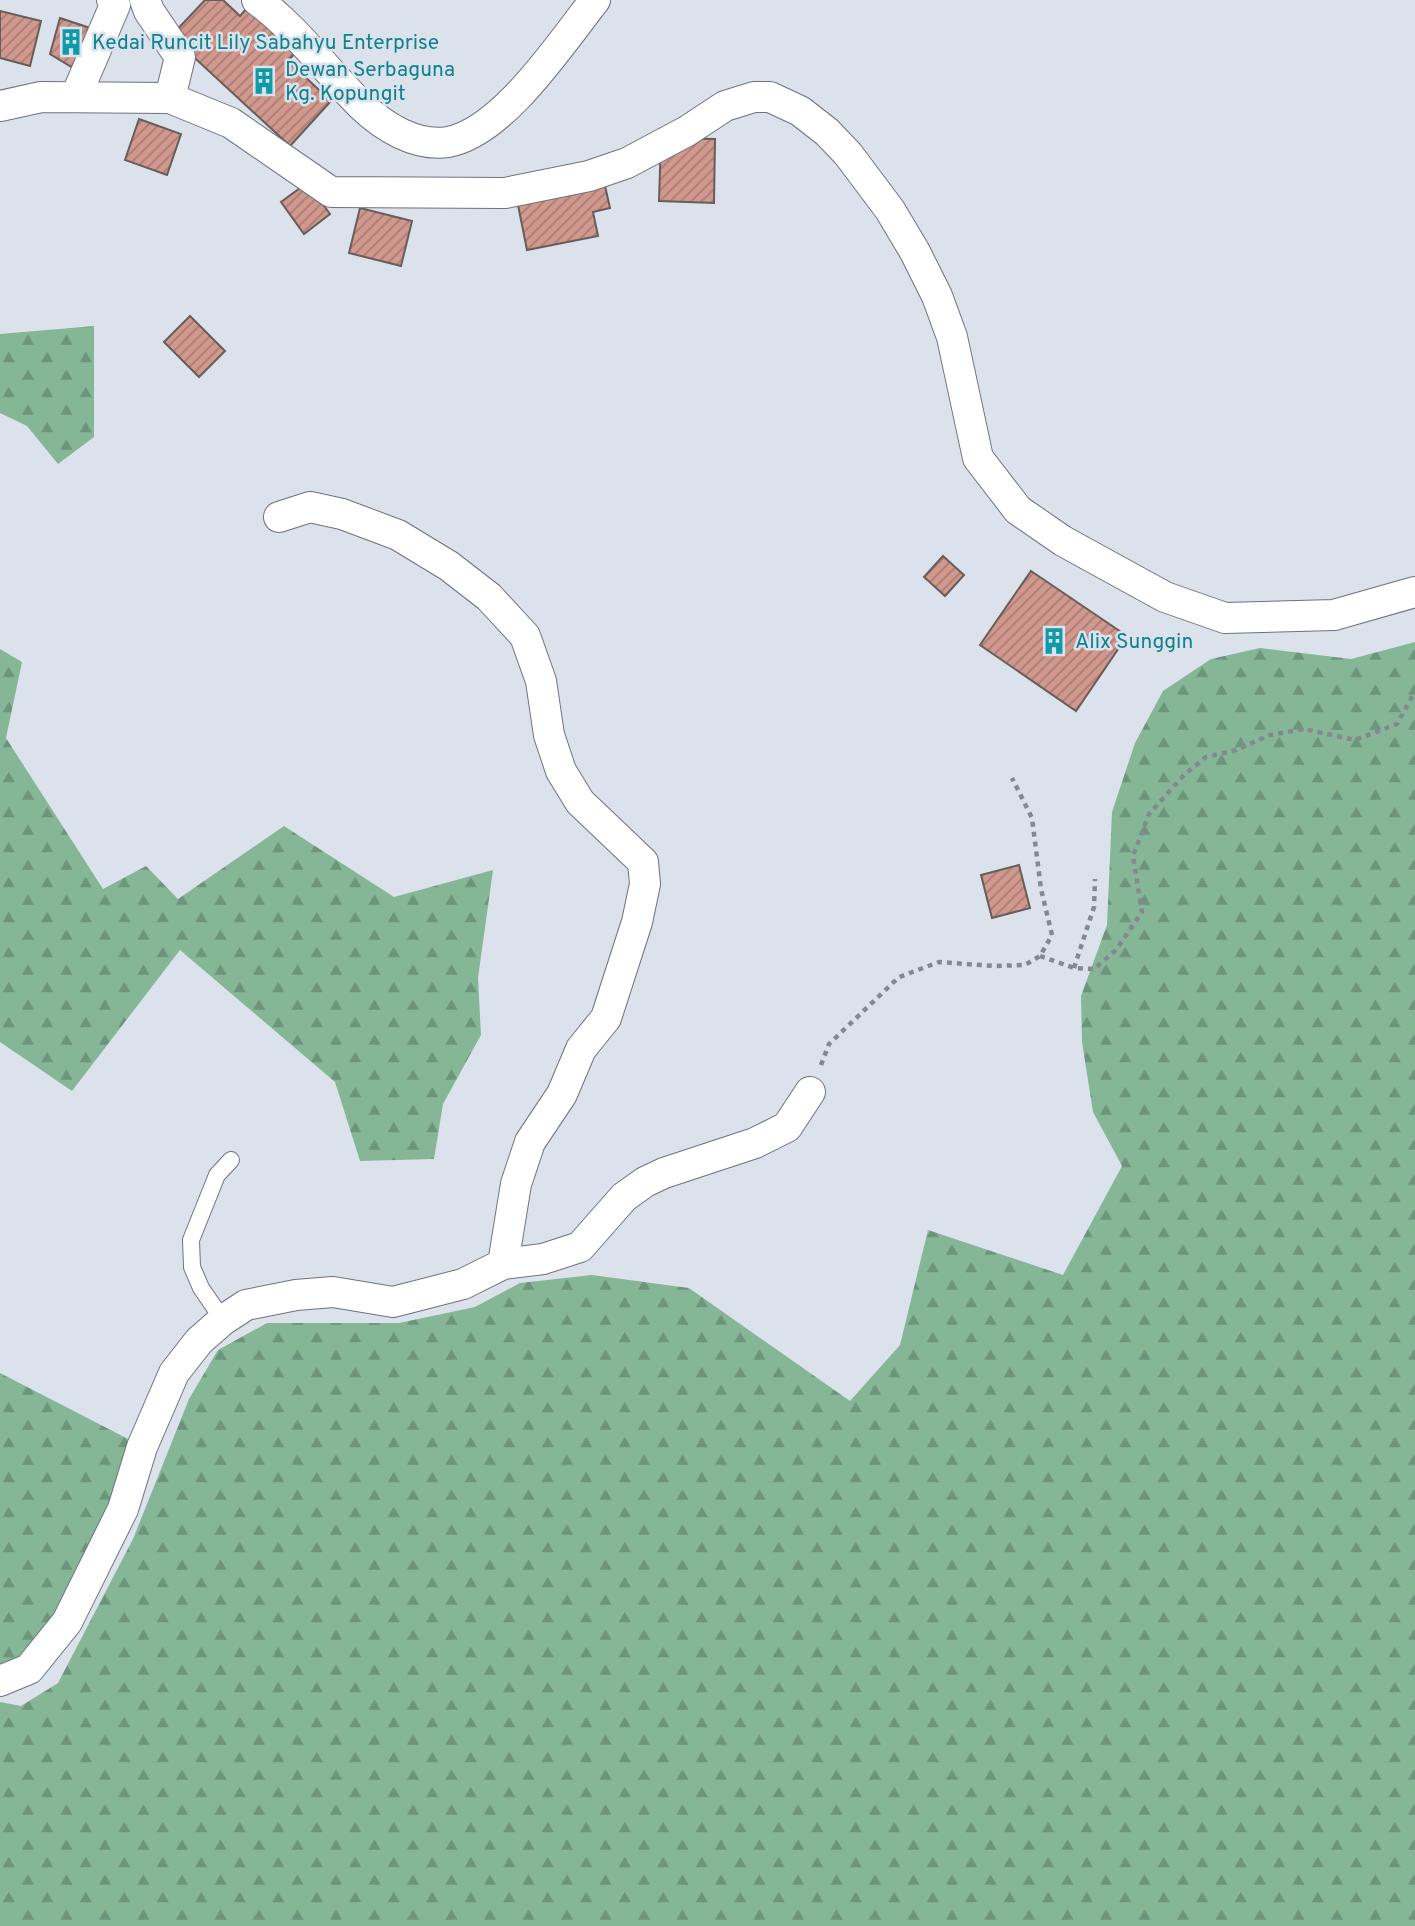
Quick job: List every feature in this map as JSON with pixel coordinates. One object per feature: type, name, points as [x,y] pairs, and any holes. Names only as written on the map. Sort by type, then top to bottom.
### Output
[{"type":"street","points":[[76,96],[115,5],[112,0]]},
{"type":"street","points":[[145,0],[149,11],[180,57],[170,98]]},
{"type":"street","points":[[257,0],[275,13],[340,83],[388,128],[417,139],[447,142],[499,117],[595,0]]},
{"type":"street","points":[[0,106],[41,97],[170,98],[231,124],[331,192],[408,191],[447,194],[505,193],[589,176],[627,163],[687,131],[725,106],[754,97],[770,97],[800,111],[827,132],[848,154],[890,210],[937,296],[952,337],[978,458],[1018,510],[1063,541],[1165,597],[1225,618],[1334,615],[1415,592]]},
{"type":"street","points":[[279,517],[310,507],[342,514],[398,535],[449,566],[489,597],[525,636],[541,681],[549,735],[561,771],[580,802],[643,862],[645,884],[637,922],[606,1018],[581,1049],[562,1094],[530,1142],[516,1184],[503,1264]]},
{"type":"street","points":[[0,1681],[29,1670],[67,1622],[123,1509],[142,1447],[174,1373],[199,1341],[223,1320],[246,1305],[296,1295],[333,1292],[393,1302],[463,1284],[503,1264],[542,1259],[580,1247],[624,1198],[645,1182],[664,1173],[755,1143],[787,1127],[810,1092]]},
{"type":"lane","points":[[223,1320],[201,1288],[192,1266],[191,1240],[217,1175],[231,1160]]},
{"type":"path","points":[[1040,956],[1074,968],[1094,969],[1116,950],[1142,912],[1133,856],[1149,814],[1184,775],[1206,757],[1236,750],[1270,735],[1304,729],[1355,740],[1397,724],[1413,695]]},
{"type":"path","points":[[810,1092],[829,1044],[899,977],[939,962],[1025,965],[1040,956],[1052,935],[1041,889],[1032,818],[1012,778]]},
{"type":"path","points":[[1074,968],[1094,907],[1095,880]]},
{"type":"green space","points":[[94,326],[94,437],[58,464],[27,426],[0,413],[0,334]]},
{"type":"green space","points":[[1415,642],[1415,1926],[0,1926],[0,1702],[21,1706],[58,1683],[133,1539],[189,1399],[218,1350],[267,1323],[399,1323],[475,1307],[520,1283],[592,1275],[689,1288],[850,1401],[900,1345],[928,1230],[1063,1275],[1122,1166],[1093,1112],[1082,1042],[1081,996],[1107,925],[1112,812],[1135,743],[1163,691],[1211,659],[1260,648],[1351,659]]},
{"type":"green space","points":[[0,649],[22,662],[6,738],[103,889],[146,866],[178,899],[284,826],[394,897],[493,870],[478,978],[481,1035],[443,1104],[434,1159],[360,1161],[335,1082],[180,950],[72,1091],[0,1042]]},
{"type":"green space","points":[[0,1373],[132,1441],[112,1504],[58,1614],[21,1661],[0,1670]]},
{"type":"building","name":"Dewan Serbaguna Kg. Kopungit","points":[[205,0],[223,0],[240,16],[248,7],[296,52],[288,61],[331,101],[290,146],[171,36]]},
{"type":"building","points":[[0,11],[41,21],[30,66],[0,58]]},
{"type":"building","name":"Kedai Runcit Lily Sabahyu Enterprise","points":[[60,18],[93,29],[78,71],[50,54]]},
{"type":"building","points":[[139,119],[181,134],[167,175],[125,160]]},
{"type":"building","points":[[661,138],[715,139],[714,203],[659,201]]},
{"type":"building","points":[[601,168],[610,208],[593,212],[598,236],[527,250],[514,185]]},
{"type":"building","points":[[307,183],[330,214],[304,234],[281,202]]},
{"type":"building","points":[[360,208],[412,221],[401,266],[349,253]]},
{"type":"building","points":[[190,316],[225,351],[199,377],[164,342]]},
{"type":"building","points":[[943,556],[964,575],[945,596],[924,577]]},
{"type":"building","name":"Alix Sunggin","points":[[1031,571],[1127,636],[1076,711],[980,645]]},
{"type":"building","points":[[1019,865],[1030,908],[992,918],[981,875]]},
{"type":"place","name":"Kedai Runcit Lily Sabahyu Enterprise","points":[[71,42]]},
{"type":"place","name":"Dewan Serbaguna Kg. Kopungit","points":[[264,81]]},
{"type":"place","name":"Alix Sunggin","points":[[1054,641]]}]
